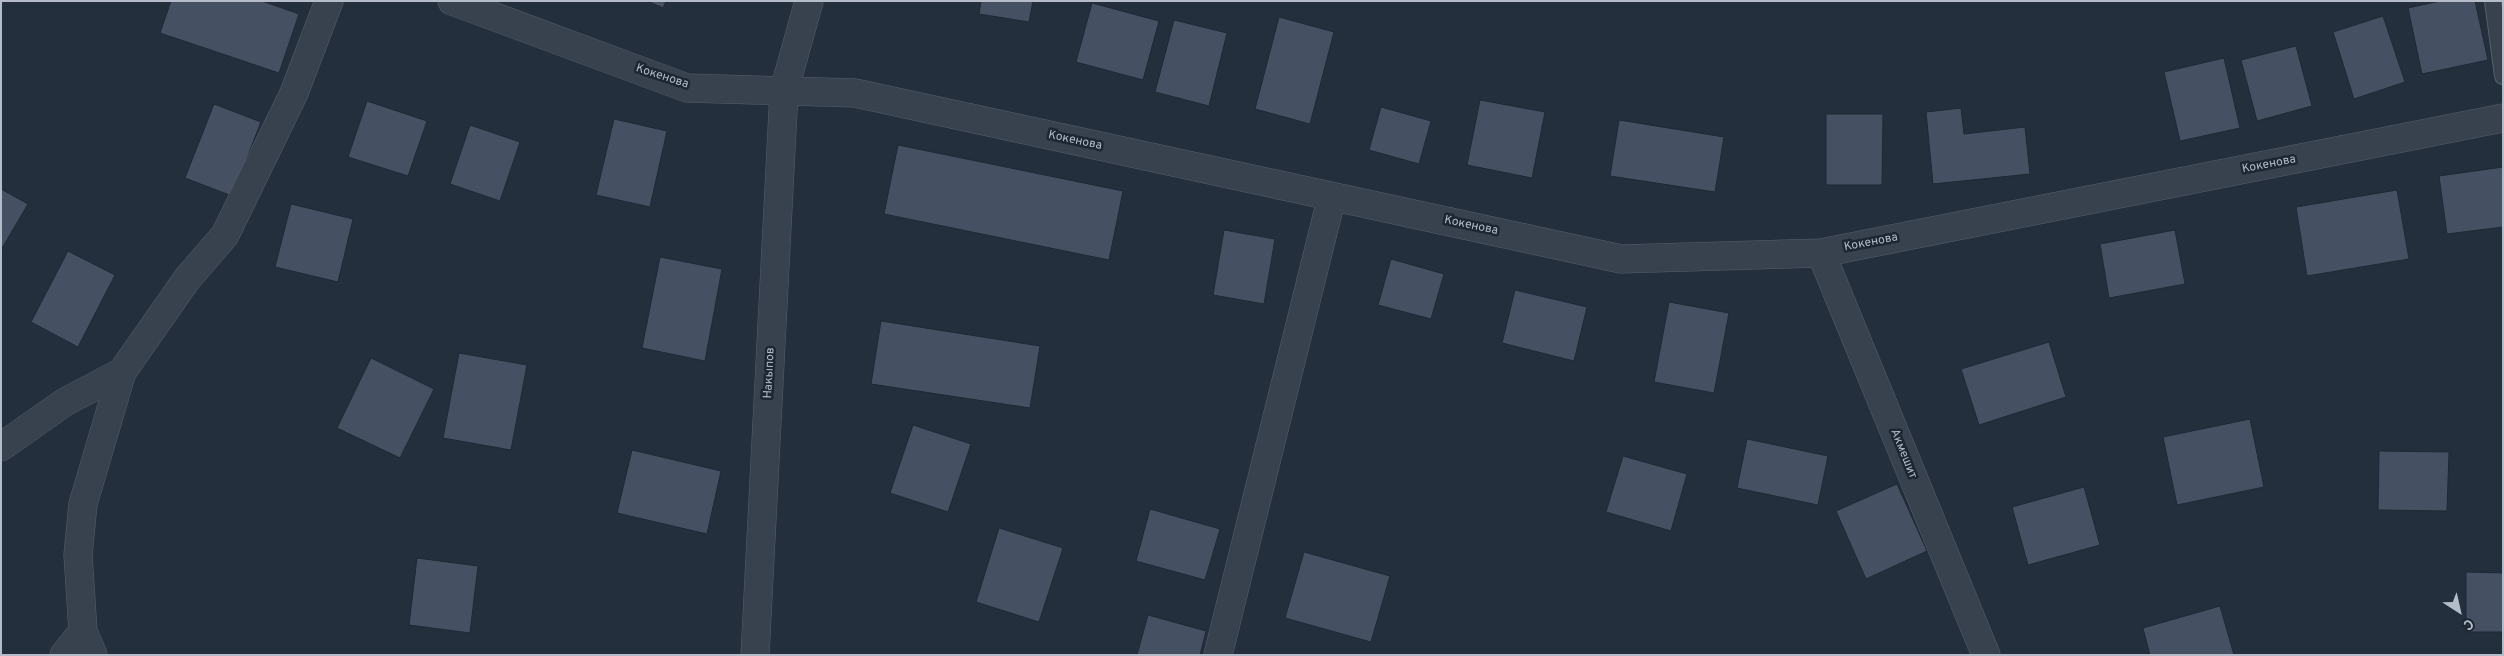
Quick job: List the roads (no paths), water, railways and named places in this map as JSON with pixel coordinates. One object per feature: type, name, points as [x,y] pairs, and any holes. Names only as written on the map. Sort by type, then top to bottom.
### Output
[{"type":"street","points":[[64,655],[88,643],[78,555],[83,504],[122,372],[187,279],[225,236],[294,93],[329,1]]},
{"type":"street","name":"Кокенова","points":[[452,1],[687,88],[856,93],[1621,259],[1820,253],[2503,118]]},
{"type":"street","name":"Накыпов","points":[[755,655],[784,90],[809,1]]},
{"type":"street","points":[[1218,655],[1332,196]]},
{"type":"street","name":"Акмешит","points":[[1820,253],[1986,655]]},
{"type":"street","points":[[1,448],[65,402],[122,372]]},
{"type":"lane","points":[[2493,1],[2503,76]]}]
